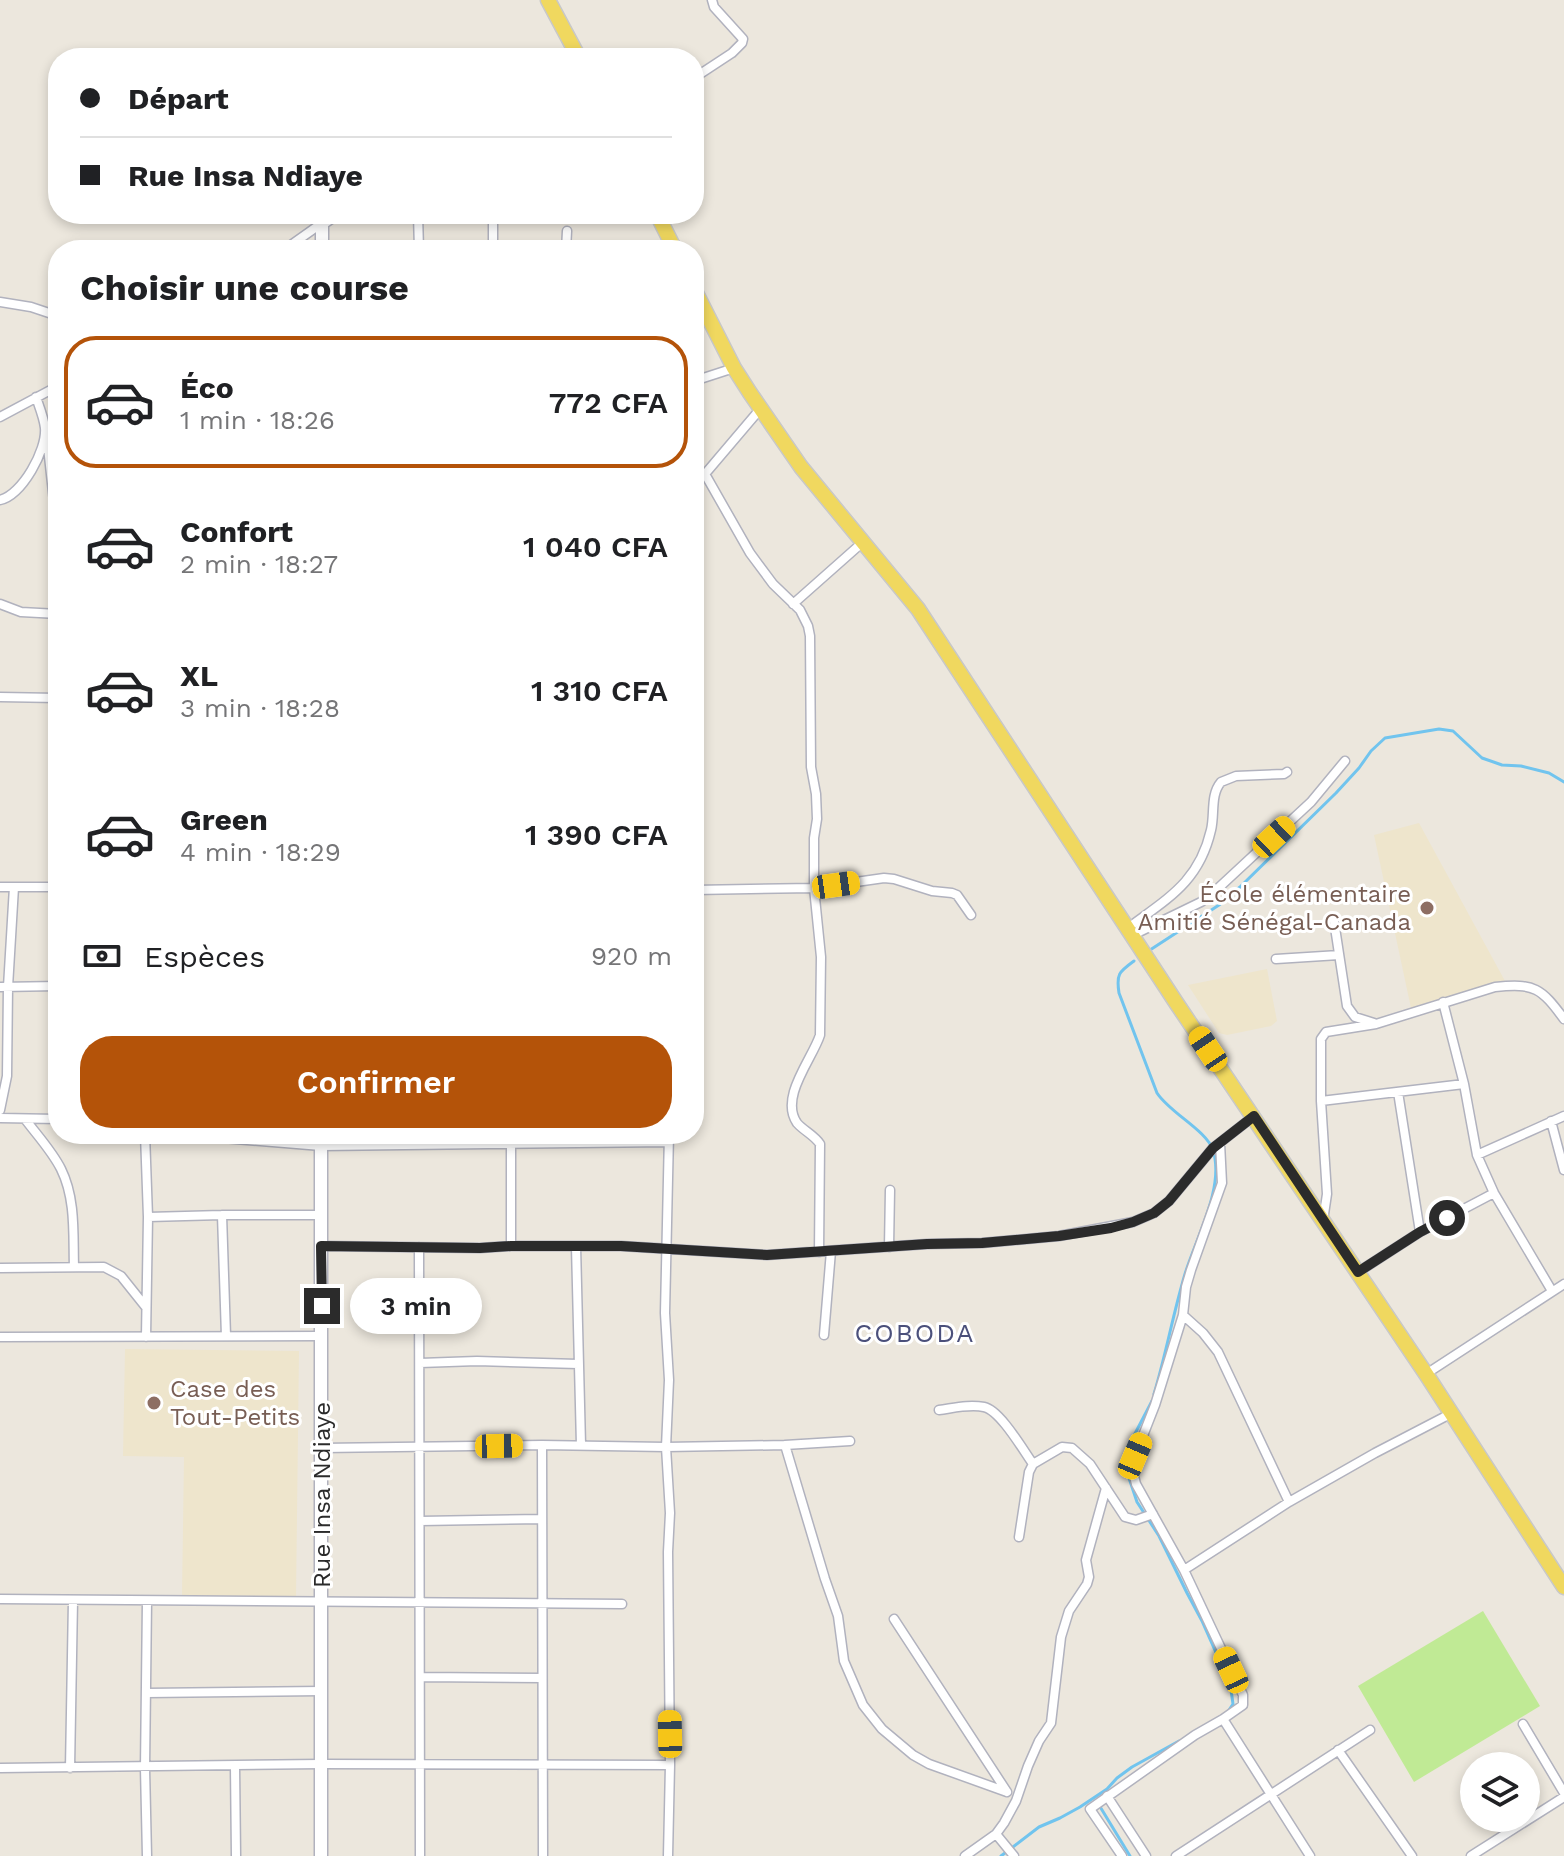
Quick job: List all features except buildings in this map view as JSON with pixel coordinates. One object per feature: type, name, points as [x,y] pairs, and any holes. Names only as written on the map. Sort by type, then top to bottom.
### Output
[{"type":"main road","points":[[548,0],[572,48]]},
{"type":"main road","points":[[704,309],[734,368],[801,467],[918,609],[1452,1413],[1564,1587]]},
{"type":"main road","name":"Rue Insa Ndiaye","points":[[321,1144],[321,1856]]},
{"type":"street","points":[[704,71],[732,53],[743,39],[714,7],[712,0]]},
{"type":"street","points":[[298,240],[321,224]]},
{"type":"street","points":[[567,231],[567,240]]},
{"type":"street","points":[[0,302],[48,313]]},
{"type":"street","points":[[704,378],[734,368]]},
{"type":"street","points":[[0,417],[48,391]]},
{"type":"street","points":[[36,397],[48,447]]},
{"type":"street","points":[[761,408],[705,474],[750,553],[773,584],[804,617],[810,636],[811,767],[817,819],[814,888],[821,957],[820,1035],[803,1067],[792,1099],[792,1110],[797,1122],[820,1144],[819,1252]]},
{"type":"street","points":[[0,500],[8,498],[32,470],[41,452],[46,429]]},
{"type":"street","points":[[793,604],[863,542]]},
{"type":"street","points":[[0,604],[21,612],[48,613]]},
{"type":"street","points":[[0,697],[48,698]]},
{"type":"street","points":[[1130,932],[1201,902],[1213,893],[1311,802],[1345,761]]},
{"type":"street","points":[[1130,932],[1179,890],[1194,872],[1209,839],[1216,787],[1236,776],[1287,772]]},
{"type":"street","points":[[704,890],[814,888],[884,878],[957,895],[971,915]]},
{"type":"street","points":[[0,887],[48,887]]},
{"type":"street","points":[[0,1110],[7,1076],[4,987],[14,887]]},
{"type":"street","points":[[1334,921],[1347,1006],[1355,1017],[1376,1024]]},
{"type":"street","points":[[1276,959],[1339,955]]},
{"type":"street","points":[[1323,1221],[1327,1194],[1321,1039],[1326,1032],[1376,1024],[1495,987],[1513,985],[1540,991],[1564,1019]]},
{"type":"street","points":[[4,987],[48,986]]},
{"type":"street","points":[[1443,1002],[1464,1084],[1477,1155],[1494,1193],[1552,1291]]},
{"type":"street","points":[[1321,1101],[1464,1084]]},
{"type":"street","points":[[1398,1092],[1420,1232]]},
{"type":"street","points":[[321,1246],[576,1246],[667,1248],[748,1255],[1059,1236],[1133,1222],[1154,1213],[1169,1201],[1213,1148],[1254,1116]]},
{"type":"street","points":[[1477,1155],[1564,1116]]},
{"type":"street","points":[[0,1118],[48,1119]]},
{"type":"street","points":[[25,1119],[55,1158],[67,1184],[72,1205],[74,1267]]},
{"type":"street","points":[[1551,1121],[1564,1170]]},
{"type":"street","points":[[1122,1856],[1090,1809],[1243,1705],[1243,1695],[1184,1570],[1136,1484],[1133,1472],[1135,1456],[1155,1405],[1183,1315],[1191,1270],[1222,1183],[1220,1143]]},
{"type":"street","points":[[145,1144],[146,1337]]},
{"type":"street","points":[[474,1144],[526,1144]]},
{"type":"street","points":[[668,1856],[670,1513],[665,1313],[669,1144]]},
{"type":"street","points":[[511,1246],[512,1145]]},
{"type":"street","points":[[889,1247],[890,1190]]},
{"type":"street","points":[[1358,1272],[1420,1232],[1494,1193]]},
{"type":"street","points":[[222,1215],[226,1336]]},
{"type":"street","points":[[148,1217],[321,1215]]},
{"type":"street","points":[[576,1246],[581,1445]]},
{"type":"street","points":[[419,1247],[420,1856]]},
{"type":"street","points":[[824,1335],[831,1251]]},
{"type":"street","points":[[0,1268],[104,1267],[121,1276],[145,1306]]},
{"type":"street","points":[[1426,1374],[1564,1284]]},
{"type":"street","points":[[1183,1315],[1218,1352],[1289,1502]]},
{"type":"street","points":[[0,1337],[322,1336]]},
{"type":"street","points":[[420,1363],[578,1364]]},
{"type":"street","points":[[939,1410],[967,1406],[990,1409],[1033,1464]]},
{"type":"street","points":[[1184,1570],[1289,1502],[1452,1413]]},
{"type":"street","points":[[322,1448],[666,1447],[850,1441]]},
{"type":"street","points":[[542,1445],[543,1856]]},
{"type":"street","points":[[785,1445],[838,1616],[844,1661],[863,1705],[882,1729],[913,1755],[929,1764],[1007,1792]]},
{"type":"street","points":[[1019,1537],[1026,1483],[1033,1464],[1056,1449],[1067,1446],[1090,1464],[1125,1517],[1136,1520],[1153,1514]]},
{"type":"street","points":[[965,1856],[996,1834],[1004,1823],[1053,1716],[1061,1637],[1069,1611],[1087,1584],[1086,1560],[1106,1488]]},
{"type":"street","points":[[420,1521],[542,1519]]},
{"type":"street","points":[[0,1599],[622,1604]]},
{"type":"street","points":[[70,1768],[73,1600]]},
{"type":"street","points":[[147,1601],[147,1856]]},
{"type":"street","points":[[894,1619],[1007,1792],[1016,1801]]},
{"type":"street","points":[[420,1677],[542,1678]]},
{"type":"street","points":[[147,1693],[322,1691]]},
{"type":"street","points":[[1223,1719],[1310,1856]]},
{"type":"street","points":[[1471,1856],[1564,1795],[1523,1724]]},
{"type":"street","points":[[1176,1856],[1370,1730]]},
{"type":"street","points":[[1338,1750],[1412,1856]]},
{"type":"street","points":[[0,1768],[321,1764],[670,1765]]},
{"type":"street","points":[[235,1766],[236,1856]]},
{"type":"street","points":[[1107,1796],[1146,1856]]},
{"type":"street","points":[[996,1834],[1014,1856]]},
{"type":"shaded area","name":"École élémentaire Amitié Sénégal-Canada","points":[[1419,823],[1505,981],[1411,1008],[1374,835]]},
{"type":"shaded area","points":[[1267,969],[1277,1021],[1271,1026],[1227,1035],[1219,1033],[1188,985]]},
{"type":"shaded area","points":[[125,1349],[299,1351],[296,1597],[182,1596],[184,1457],[123,1456]]},
{"type":"green space","points":[[1483,1611],[1540,1706],[1414,1782],[1358,1686]]},
{"type":"waterway","points":[[1150,950],[1219,905],[1240,887],[1336,793],[1385,738],[1439,729],[1453,731],[1482,758],[1502,765],[1549,773],[1564,782]]},
{"type":"waterway","points":[[1134,961],[1120,974],[1119,993],[1157,1093],[1209,1143],[1216,1164],[1208,1212],[1185,1274],[1154,1394]]},
{"type":"waterway","points":[[1152,1401],[1128,1447],[1126,1460],[1129,1478],[1137,1502],[1159,1536],[1225,1673],[1233,1704],[1229,1710]]},
{"type":"waterway","points":[[1001,1856],[1039,1827],[1080,1807],[1132,1767],[1179,1741]]},
{"type":"waterway","points":[[1099,1805],[1130,1856]]},
{"type":"place","name":"École élémentaire Amitié Sénégal-Canada","points":[[1427,908]]},
{"type":"place","name":"Case des Tout-Petits","points":[[154,1403]]},
{"type":"district","name":"COBODA","points":[[915,1333]]},
{"type":"route","points":[[322,1306],[321,1246],[621,1246],[767,1255],[982,1243],[1111,1228],[1154,1213],[1169,1201],[1213,1148],[1254,1116],[1358,1272],[1447,1218]]}]
